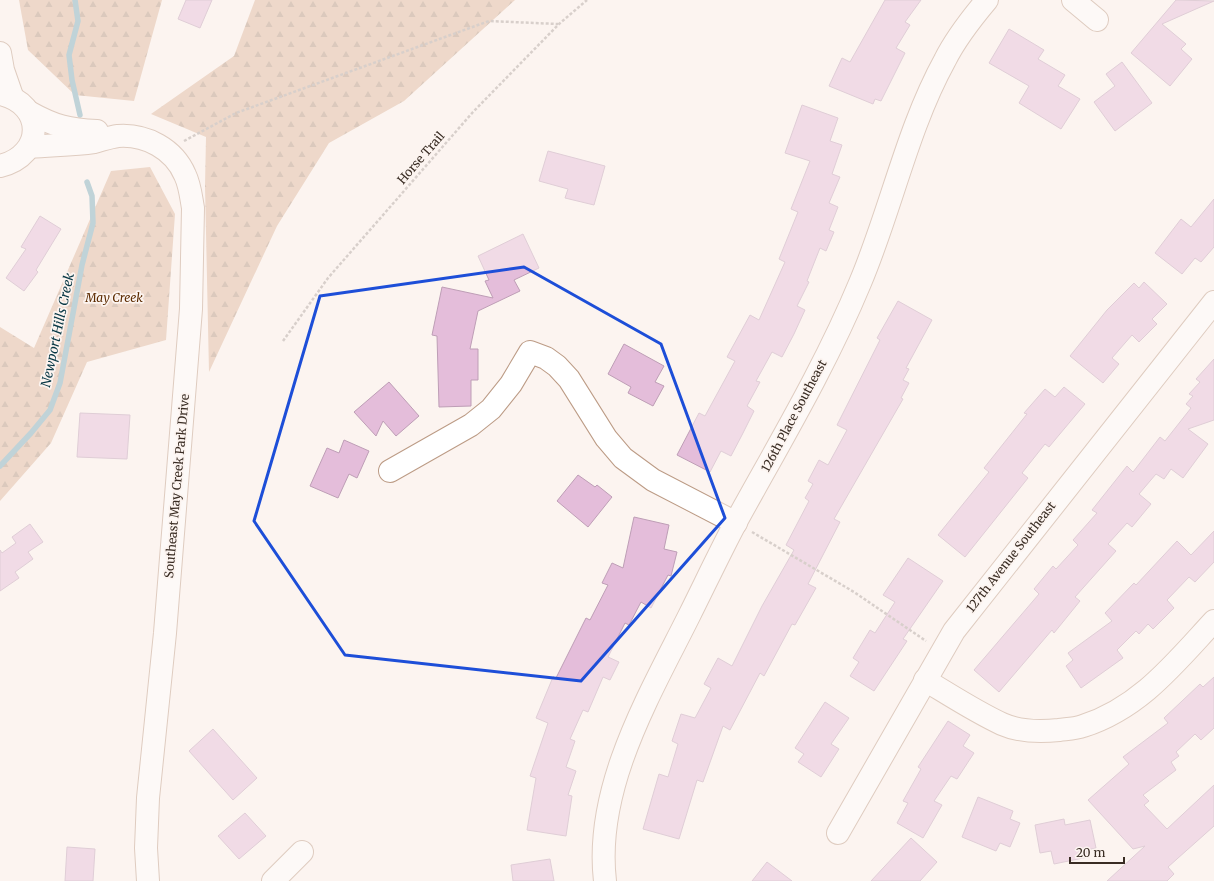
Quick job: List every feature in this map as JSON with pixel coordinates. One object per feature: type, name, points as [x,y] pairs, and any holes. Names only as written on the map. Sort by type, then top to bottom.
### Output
[{"type":"street","name":"126th Place Southeast","points":[[605,881],[605,833],[616,776],[634,724],[736,523],[801,406],[861,282],[924,106],[944,61],[959,36],[987,0]]},
{"type":"street","points":[[1073,0],[1097,20]]},
{"type":"street","points":[[0,53],[6,95]]},
{"type":"street","name":"Southeast May Creek Park Drive","points":[[6,95],[22,103],[30,112],[50,124],[73,130],[100,131],[118,136]]},
{"type":"street","points":[[4,168],[22,156],[30,147],[33,130],[30,112]]},
{"type":"street","name":"Southeast May Creek Park Drive","points":[[30,147],[93,142],[118,136],[133,136],[155,142],[167,150],[186,175],[193,208],[191,309],[165,633],[148,798],[146,848],[148,881]]},
{"type":"street","name":"127th Avenue Southeast","points":[[838,833],[954,631],[1214,302]]},
{"type":"street","points":[[390,471],[471,425],[491,409],[511,384],[530,352],[546,358],[557,366],[569,379],[606,438],[623,458],[653,480],[736,523]]},
{"type":"street","points":[[925,680],[1003,724],[1025,731],[1044,732],[1082,727],[1108,716],[1132,702],[1153,687],[1214,621]]},
{"type":"street","points":[[273,881],[302,852]]},
{"type":"path","name":"Horse Trail","points":[[283,341],[328,278],[473,112],[559,24],[587,0]]},
{"type":"path","points":[[167,150],[236,113],[489,21],[559,24]]},
{"type":"path","points":[[736,523],[854,592],[942,651]]},
{"type":"highlighted area","points":[[524,267],[661,344],[725,518],[581,681],[345,655],[254,521],[320,296]]},
{"type":"green space","points":[[19,0],[162,0],[134,101],[75,95],[28,50]]},
{"type":"green space","points":[[255,0],[515,0],[404,101],[329,143],[277,226],[209,372],[205,186],[206,137],[151,114],[234,56]]},
{"type":"green space","name":"May Creek","points":[[150,167],[175,214],[166,340],[87,362],[51,443],[0,501],[0,327],[34,348],[111,171]]},
{"type":"building","points":[[186,0],[212,0],[200,28],[178,19]]},
{"type":"building","points":[[885,0],[921,0],[905,22],[910,25],[896,48],[905,53],[881,101],[875,99],[873,104],[829,86],[842,58],[850,62]]},
{"type":"building","points":[[1176,0],[1214,1],[1162,24],[1186,44],[1181,49],[1192,59],[1170,86],[1131,53]]},
{"type":"building","points":[[1009,29],[1044,50],[1038,59],[1065,75],[1058,86],[1080,99],[1061,129],[1019,103],[1029,86],[989,63]]},
{"type":"building","points":[[1122,62],[1152,103],[1115,131],[1094,102],[1115,86],[1106,74]]},
{"type":"building","points":[[802,105],[838,118],[830,141],[842,145],[832,174],[840,177],[829,203],[838,207],[829,230],[834,232],[826,251],[820,248],[807,281],[809,282],[797,306],[805,310],[782,357],[772,352],[756,381],[760,382],[747,406],[754,411],[742,435],[731,456],[721,451],[710,472],[677,455],[699,413],[705,416],[735,361],[727,357],[750,315],[759,320],[785,262],[779,259],[798,212],[791,209],[810,161],[785,153]]},
{"type":"building","points":[[548,151],[605,166],[594,205],[565,198],[568,189],[539,181]]},
{"type":"building","points":[[1214,199],[1214,247],[1201,262],[1195,258],[1182,274],[1155,253],[1181,219],[1191,227]]},
{"type":"building","points":[[40,216],[61,229],[36,270],[38,272],[24,291],[6,278],[26,249],[21,247]]},
{"type":"building","points":[[523,234],[539,268],[514,280],[520,291],[478,311],[470,349],[478,349],[478,380],[471,380],[471,406],[439,407],[437,336],[432,335],[442,287],[493,298],[485,281],[489,280],[478,256]]},
{"type":"building","points":[[1144,282],[1167,304],[1152,319],[1157,324],[1139,342],[1132,335],[1112,358],[1119,364],[1103,383],[1070,356],[1107,310],[1134,283],[1139,288]]},
{"type":"building","points":[[898,301],[932,320],[906,368],[909,369],[903,380],[909,383],[901,398],[903,399],[834,519],[840,522],[808,584],[816,588],[795,625],[792,624],[764,676],[760,673],[730,730],[723,726],[703,782],[697,780],[679,839],[643,829],[659,774],[668,777],[678,744],[672,741],[681,714],[695,718],[711,688],[704,684],[718,658],[732,666],[762,606],[794,550],[786,545],[809,501],[805,498],[813,484],[808,481],[819,460],[828,465],[847,430],[837,425],[880,340],[877,338]]},
{"type":"building","points":[[624,344],[664,366],[655,382],[664,386],[653,406],[628,393],[631,387],[608,374]]},
{"type":"building","points":[[1214,359],[1214,420],[1188,429],[1208,444],[1183,478],[1171,469],[1164,479],[1156,474],[1139,494],[1151,504],[1132,527],[1127,523],[1108,544],[1116,551],[1075,597],[1080,601],[1054,633],[1052,630],[999,692],[974,670],[1039,594],[1034,589],[1053,566],[1056,569],[1078,545],[1073,540],[1097,513],[1092,510],[1127,466],[1133,472],[1160,437],[1165,441],[1191,408],[1186,404],[1193,396],[1189,394],[1200,382],[1196,379]]},
{"type":"building","points":[[389,382],[419,416],[396,436],[383,421],[376,436],[354,412]]},
{"type":"building","points":[[1064,387],[1085,404],[1049,447],[1045,444],[1022,473],[1028,478],[965,557],[938,535],[989,472],[984,468],[1027,414],[1024,413],[1045,389],[1055,397]]},
{"type":"building","points":[[80,413],[130,415],[127,459],[77,457]]},
{"type":"building","points":[[344,440],[369,451],[357,478],[349,474],[338,498],[310,486],[327,448],[339,453]]},
{"type":"building","points":[[578,475],[595,487],[597,485],[612,497],[588,527],[557,501]]},
{"type":"building","points":[[634,517],[669,525],[664,549],[677,552],[671,576],[668,575],[651,608],[641,602],[629,625],[625,623],[608,657],[619,662],[610,680],[603,677],[588,712],[583,710],[570,739],[575,741],[566,767],[576,771],[568,795],[572,796],[566,836],[527,830],[536,778],[530,776],[548,723],[536,718],[553,677],[556,678],[586,618],[590,620],[608,585],[602,583],[612,563],[623,568]]},
{"type":"building","points":[[30,524],[43,542],[28,552],[33,559],[15,572],[19,578],[0,591],[0,550],[2,553],[16,543],[12,537]]},
{"type":"building","points":[[1214,531],[1214,562],[1195,582],[1189,577],[1167,600],[1174,608],[1153,629],[1148,624],[1139,634],[1136,631],[1117,650],[1123,658],[1081,688],[1066,666],[1073,660],[1068,653],[1112,621],[1105,613],[1134,583],[1136,585],[1177,541],[1191,555]]},
{"type":"building","points":[[908,558],[943,581],[903,639],[907,641],[874,691],[850,676],[859,662],[853,658],[870,630],[875,633],[895,602],[883,595]]},
{"type":"building","points":[[1214,677],[1214,728],[1201,740],[1195,734],[1176,752],[1179,756],[1171,762],[1176,770],[1143,795],[1149,801],[1144,805],[1167,829],[1214,785],[1214,826],[1168,867],[1174,874],[1167,881],[1107,881],[1145,846],[1133,849],[1088,800],[1129,764],[1123,757],[1168,723],[1164,718],[1200,684],[1203,687]]},
{"type":"building","points":[[825,702],[849,718],[831,744],[839,749],[821,777],[798,762],[804,754],[795,748]]},
{"type":"building","points":[[948,721],[970,735],[963,746],[974,753],[957,779],[951,776],[934,801],[942,805],[923,838],[897,823],[908,803],[903,801],[921,769],[918,767]]},
{"type":"building","points":[[213,729],[257,778],[233,800],[189,751]]},
{"type":"building","points":[[978,797],[1013,811],[1010,819],[1020,823],[1010,847],[1000,843],[996,851],[962,837]]},
{"type":"building","points":[[245,813],[266,836],[239,859],[218,836]]},
{"type":"building","points":[[1064,819],[1065,825],[1090,820],[1096,848],[1086,850],[1088,857],[1054,864],[1051,851],[1040,853],[1035,825]]},
{"type":"building","points":[[911,838],[937,862],[920,881],[871,881]]},
{"type":"building","points":[[67,847],[95,849],[93,881],[65,881]]},
{"type":"building","points":[[550,859],[554,881],[513,881],[511,865]]},
{"type":"building","points":[[767,862],[792,881],[752,881]]},
{"type":"waterway","name":"Newport Hills Creek","points":[[75,0],[78,21],[69,55],[72,80],[80,115]]},
{"type":"waterway","name":"Newport Hills Creek","points":[[0,466],[50,410],[60,383],[82,265],[93,223],[92,196],[87,182]]}]
